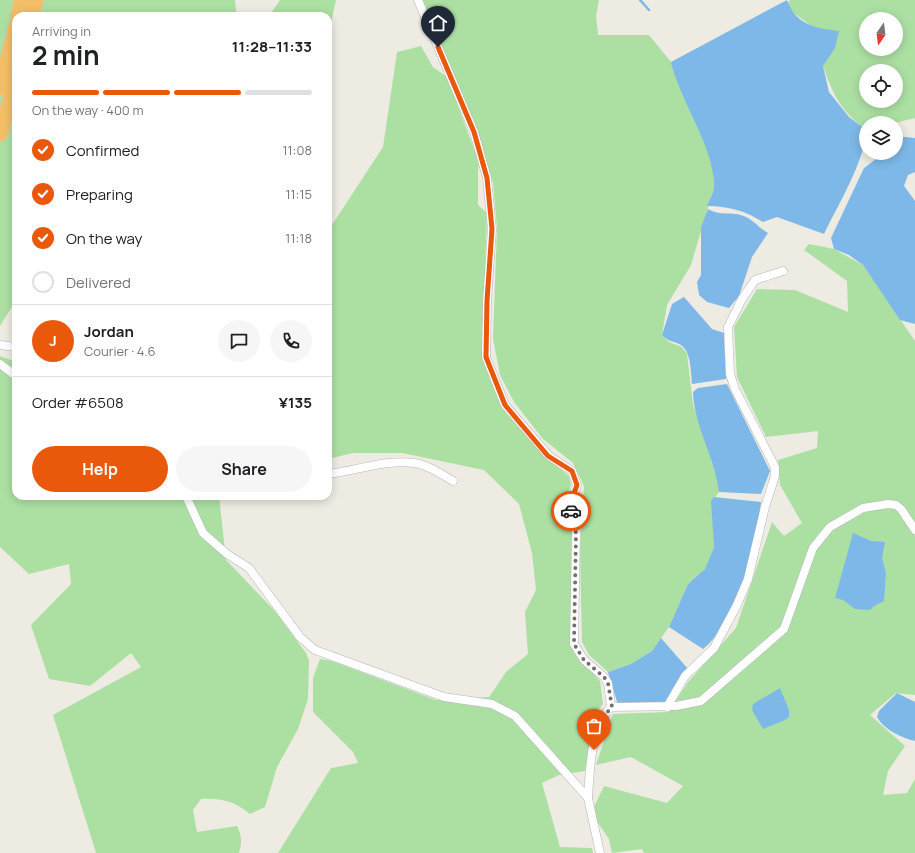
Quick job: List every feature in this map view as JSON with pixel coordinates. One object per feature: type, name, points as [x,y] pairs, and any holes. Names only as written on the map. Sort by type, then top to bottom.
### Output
[{"type":"highway","points":[[19,12],[22,0]]},
{"type":"highway","points":[[33,12],[36,0]]},
{"type":"highway","points":[[0,88],[12,42]]},
{"type":"highway","points":[[0,134],[12,93]]},
{"type":"street","points":[[418,0],[474,132],[487,178],[492,229],[487,301],[486,357],[505,405],[548,456],[572,471],[577,485],[570,504],[576,533],[574,644],[584,660],[604,677],[608,683],[612,707]]},
{"type":"street","points":[[667,706],[685,676],[717,643],[736,607],[748,579],[765,507],[775,476],[775,468],[735,389],[730,374],[728,327],[742,299],[755,280],[783,271]]},
{"type":"street","points":[[0,345],[12,346]]},
{"type":"street","points":[[0,364],[12,373]]},
{"type":"street","points":[[332,473],[382,465],[414,463],[437,471],[453,482]]},
{"type":"street","points":[[188,500],[203,532],[227,554],[249,568],[300,637],[315,650],[444,697],[492,704],[515,716],[588,798]]},
{"type":"street","points":[[600,853],[588,798],[596,737],[604,715],[612,707],[687,705],[701,701],[784,629],[813,548],[830,527],[863,508],[888,504],[896,505],[901,508],[915,530]]},
{"type":"green space","points":[[0,0],[235,0],[236,12],[12,12],[12,306],[0,326]]},
{"type":"green space","points":[[280,0],[336,0],[332,18],[332,12],[272,12]]},
{"type":"green space","points":[[422,0],[599,0],[596,16],[598,35],[649,35],[671,62],[713,164],[714,187],[691,265],[667,305],[662,335],[669,342],[682,347],[687,354],[693,404],[718,481],[719,492],[712,501],[714,547],[705,569],[688,584],[669,627],[652,651],[631,664],[608,672],[589,655],[582,642],[580,550],[584,486],[573,463],[543,439],[514,402],[500,375],[493,339],[497,228],[493,183],[476,128]]},
{"type":"green space","points":[[790,0],[915,0],[915,118],[903,121],[903,116],[859,116],[859,125],[857,123],[844,109],[834,94],[823,66],[834,48],[814,28],[791,11],[788,3]]},
{"type":"green space","points":[[421,46],[433,67],[447,77],[479,162],[478,205],[487,213],[482,355],[502,407],[545,457],[569,476],[571,485],[565,500],[572,531],[573,652],[600,681],[603,704],[595,714],[585,771],[559,775],[542,783],[560,847],[592,848],[593,853],[278,853],[331,768],[358,763],[353,752],[313,712],[313,678],[320,659],[332,661],[436,700],[489,697],[506,672],[528,654],[525,612],[536,590],[532,553],[519,504],[484,470],[402,453],[353,453],[332,458],[332,225],[383,147],[397,52]]},
{"type":"green space","points":[[809,244],[834,249],[863,265],[915,341],[915,695],[896,693],[870,715],[905,746],[888,771],[883,795],[907,793],[915,779],[915,853],[644,853],[642,849],[612,853],[609,839],[591,813],[604,786],[667,803],[683,786],[631,757],[596,765],[613,714],[668,712],[688,682],[736,628],[772,522],[784,536],[802,523],[780,485],[778,460],[817,448],[818,431],[766,437],[737,377],[734,327],[757,289],[795,290],[848,312],[847,281],[804,250]]},
{"type":"green space","points":[[0,356],[12,360],[12,500],[219,500],[226,560],[274,610],[306,653],[309,661],[308,699],[298,729],[277,767],[265,807],[250,814],[233,803],[227,801],[201,799],[193,810],[197,832],[237,826],[241,840],[239,853],[96,853],[53,715],[141,667],[131,653],[90,686],[49,679],[31,625],[71,584],[69,564],[29,574],[0,547]]},
{"type":"water","points":[[787,0],[796,15],[807,24],[839,31],[835,48],[823,66],[829,92],[849,117],[859,125],[859,160],[843,197],[824,234],[777,217],[763,222],[736,210],[707,206],[714,188],[713,170],[703,140],[675,77],[671,62]]},
{"type":"water","points":[[903,137],[915,138],[915,172],[908,175],[904,186],[915,201],[915,324],[900,320],[863,265],[849,255],[834,249],[831,238],[864,168],[875,160],[903,160]]},
{"type":"water","points":[[708,209],[717,213],[738,214],[743,216],[768,233],[752,257],[739,296],[729,308],[707,302],[699,295],[697,282],[701,275],[701,227]]},
{"type":"water","points":[[684,297],[712,329],[724,333],[726,379],[692,384],[690,363],[687,352],[681,345],[667,339],[662,335],[672,304]]},
{"type":"water","points":[[727,384],[770,471],[761,494],[719,492],[717,479],[697,417],[693,392],[698,388]]},
{"type":"water","points":[[714,497],[761,502],[755,539],[743,581],[735,602],[726,621],[715,637],[703,649],[669,627],[688,584],[705,569],[714,547],[711,501]]},
{"type":"water","points":[[853,533],[871,541],[885,542],[882,558],[886,573],[884,601],[874,606],[870,610],[855,609],[843,600],[835,598]]},
{"type":"water","points":[[661,638],[688,669],[667,703],[618,705],[608,672],[631,664],[652,651]]},
{"type":"water","points":[[780,688],[789,710],[789,717],[763,729],[752,710],[753,704]]},
{"type":"water","points":[[897,693],[915,702],[915,741],[889,730],[877,717],[879,711]]},
{"type":"waterway","points":[[640,0],[649,10]]},
{"type":"way so far","points":[[571,511],[576,533],[574,644],[584,660],[604,677],[608,683],[612,707],[604,715],[596,737],[594,750]]},
{"type":"route","points":[[438,47],[474,132],[487,178],[492,229],[487,301],[486,357],[505,405],[548,456],[572,471],[577,485],[570,504],[571,511]]}]
